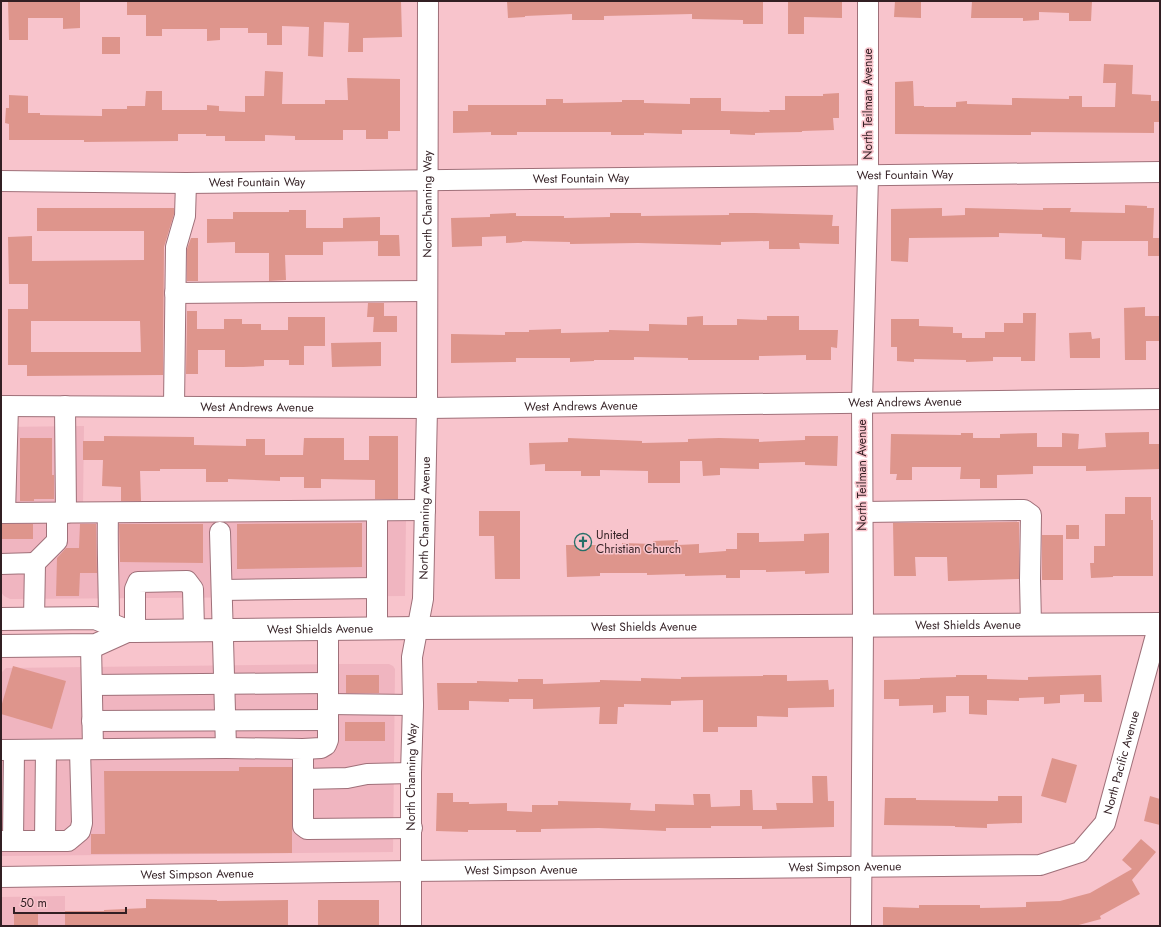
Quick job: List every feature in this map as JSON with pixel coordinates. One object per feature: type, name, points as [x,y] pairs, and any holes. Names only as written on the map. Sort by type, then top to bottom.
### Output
[{"type":"main road","name":"West Shields Avenue","points":[[1,618],[95,618],[124,629],[194,630],[1159,624]]},
{"type":"main road","name":"West Shields Avenue","points":[[1,646],[96,645],[124,629]]},
{"type":"street","name":"North Channing Way","points":[[428,1],[428,408]]},
{"type":"street","name":"North Teilman Avenue","points":[[860,926],[863,626],[862,402],[868,176],[868,1]]},
{"type":"street","name":"West Fountain Way","points":[[1,182],[186,183],[1160,172]]},
{"type":"street","points":[[174,406],[176,247],[185,216],[186,183]]},
{"type":"street","points":[[175,293],[427,291]]},
{"type":"street","name":"West Andrews Avenue","points":[[4,406],[428,408],[1160,399]]},
{"type":"street","points":[[4,406],[3,513],[425,510]]},
{"type":"street","points":[[1,564],[35,563],[57,541],[62,513],[65,406]]},
{"type":"street","name":"North Channing Avenue","points":[[418,628],[423,599],[428,408]]},
{"type":"street","points":[[377,510],[377,628]]},
{"type":"street","points":[[863,512],[1024,510],[1032,515],[1030,580],[1031,625]]},
{"type":"street","points":[[108,512],[107,562],[109,575],[124,629]]},
{"type":"street","points":[[220,532],[226,748]]},
{"type":"street","points":[[34,618],[35,563]]},
{"type":"street","points":[[124,629],[138,582],[187,581],[193,589],[194,630]]},
{"type":"street","points":[[222,590],[377,588]]},
{"type":"street","name":"North Pacific Avenue","points":[[1040,865],[1080,852],[1105,823],[1159,624]]},
{"type":"street","name":"North Channing Way","points":[[411,926],[412,657],[418,628]]},
{"type":"street","points":[[92,645],[92,721],[86,750],[82,823],[80,831],[68,841],[7,841],[8,750],[86,750],[226,748],[303,749],[321,748],[326,745],[328,740],[328,629]]},
{"type":"street","points":[[92,685],[328,683]]},
{"type":"street","points":[[92,721],[225,720],[413,704]]},
{"type":"street","points":[[303,749],[303,826],[307,829],[412,828]]},
{"type":"street","points":[[45,842],[46,750]]},
{"type":"street","points":[[303,779],[347,778],[367,774],[411,773]]},
{"type":"street","name":"West Simpson Avenue","points":[[1,877],[411,871],[860,868],[1040,865]]},
{"type":"shaded area","points":[[84,426],[83,506],[1,506],[2,427]]},
{"type":"shaded area","points":[[406,517],[405,596],[10,599],[4,596],[1,592],[1,520]]},
{"type":"shaded area","points":[[389,664],[395,669],[393,852],[1,856],[1,673],[6,668]]},
{"type":"shaded area","points":[[65,896],[65,926],[1,926],[1,897]]},
{"type":"building","points":[[8,1],[80,1],[80,28],[63,29],[63,18],[28,18],[28,40],[9,40]]},
{"type":"building","points":[[127,1],[401,1],[402,37],[363,38],[363,52],[348,52],[349,23],[324,22],[323,57],[308,56],[309,27],[282,26],[282,45],[267,45],[267,33],[248,33],[248,28],[220,28],[220,40],[207,41],[207,29],[162,29],[162,36],[146,36],[146,15],[127,15]]},
{"type":"building","points":[[507,1],[763,1],[763,24],[743,24],[743,20],[692,19],[692,14],[604,16],[604,20],[572,20],[572,14],[508,18]]},
{"type":"building","points":[[788,1],[842,1],[842,18],[804,17],[804,34],[788,34]]},
{"type":"building","points":[[895,1],[921,1],[921,18],[894,17]]},
{"type":"building","points":[[972,1],[1092,1],[1091,21],[1069,21],[1069,13],[1039,12],[1039,20],[1023,21],[1023,18],[971,18]]},
{"type":"building","points":[[102,37],[120,37],[120,54],[102,54]]},
{"type":"building","points":[[1104,64],[1133,65],[1132,94],[1151,95],[1151,101],[1160,101],[1160,122],[1154,122],[1154,133],[1031,132],[1031,135],[895,134],[895,82],[913,81],[914,106],[956,107],[956,102],[967,101],[967,104],[1012,105],[1012,98],[1069,99],[1069,96],[1082,96],[1082,107],[1115,107],[1116,83],[1103,83]]},
{"type":"building","points":[[265,71],[283,72],[282,104],[325,104],[325,100],[348,100],[347,78],[400,79],[400,131],[388,131],[388,139],[366,139],[366,130],[343,130],[343,140],[295,140],[295,136],[265,135],[265,141],[225,141],[225,136],[178,134],[178,141],[84,142],[84,140],[9,140],[9,124],[5,123],[6,108],[9,108],[9,95],[28,96],[28,113],[40,113],[40,115],[102,116],[102,109],[127,109],[127,106],[145,106],[146,91],[162,91],[162,110],[207,110],[207,105],[219,106],[219,111],[245,112],[245,96],[264,96]]},
{"type":"building","points":[[839,93],[839,118],[833,118],[834,130],[755,133],[755,135],[730,134],[730,130],[682,130],[682,134],[644,133],[644,135],[611,135],[611,132],[517,132],[517,135],[491,135],[491,132],[453,133],[453,111],[468,111],[468,105],[546,105],[546,99],[563,99],[563,103],[644,100],[644,103],[690,104],[690,98],[721,98],[721,111],[770,112],[769,110],[785,110],[785,96],[823,96],[823,94]]},
{"type":"building","points":[[1125,205],[1147,206],[1147,208],[1154,208],[1153,238],[1160,238],[1160,256],[1148,256],[1148,241],[1082,241],[1081,260],[1065,259],[1065,238],[1042,237],[1042,234],[999,233],[999,237],[909,238],[908,262],[891,261],[891,209],[942,208],[942,216],[965,215],[965,208],[1043,210],[1043,208],[1071,208],[1070,212],[1125,213]]},
{"type":"building","points":[[37,208],[174,208],[174,214],[164,247],[163,375],[27,376],[27,365],[8,365],[8,309],[28,309],[28,284],[9,284],[8,237],[32,236],[32,261],[144,260],[144,231],[37,231]],"holes":[[[31,321],[140,321],[141,352],[31,352]]]},
{"type":"building","points":[[289,210],[306,210],[306,228],[343,228],[343,218],[380,217],[380,235],[399,235],[400,256],[378,256],[378,241],[323,242],[323,255],[285,255],[286,280],[269,281],[269,253],[235,253],[235,242],[207,243],[207,219],[233,219],[233,212],[289,212]]},
{"type":"building","points":[[516,213],[516,216],[564,216],[564,218],[610,217],[610,213],[641,213],[641,216],[729,215],[729,213],[833,215],[832,226],[839,226],[839,244],[799,243],[800,249],[769,249],[769,241],[721,242],[721,245],[638,243],[570,244],[570,242],[522,241],[506,243],[506,236],[482,237],[482,246],[452,247],[451,218],[490,217],[490,214]]},
{"type":"building","points":[[191,238],[198,238],[198,281],[187,281],[187,249]]},
{"type":"building","points":[[368,303],[384,303],[384,316],[397,316],[397,332],[373,332],[374,317],[367,317]]},
{"type":"building","points":[[1145,307],[1145,316],[1159,316],[1159,341],[1146,341],[1146,360],[1125,360],[1124,308]]},
{"type":"building","points":[[187,311],[197,311],[197,329],[224,329],[224,319],[242,319],[242,324],[261,324],[261,330],[288,330],[288,317],[325,317],[325,346],[304,346],[304,365],[289,365],[289,360],[264,360],[264,366],[243,367],[225,367],[225,350],[198,350],[198,374],[186,374]]},
{"type":"building","points":[[1023,313],[1036,313],[1035,361],[1021,361],[1021,357],[993,357],[993,361],[966,362],[966,360],[914,359],[914,362],[897,361],[897,347],[891,347],[891,319],[919,319],[919,326],[953,327],[953,333],[962,333],[962,338],[985,338],[985,332],[1004,332],[1004,323],[1023,323]]},
{"type":"building","points":[[703,316],[703,325],[737,325],[737,319],[767,320],[767,316],[799,316],[799,330],[838,330],[837,348],[831,347],[831,360],[806,360],[806,355],[759,356],[759,360],[688,360],[688,358],[634,357],[634,360],[594,360],[570,362],[570,358],[516,358],[516,362],[451,363],[451,334],[505,335],[505,332],[529,332],[529,330],[561,329],[561,333],[609,332],[609,330],[649,331],[649,324],[687,325],[687,317]]},
{"type":"building","points":[[1091,332],[1092,339],[1100,338],[1100,358],[1070,358],[1069,333]]},
{"type":"building","points":[[381,342],[381,366],[332,367],[331,343]]},
{"type":"building","points":[[1149,432],[1149,444],[1160,444],[1160,469],[1086,471],[1086,466],[1033,466],[1033,474],[997,475],[997,488],[980,488],[980,479],[960,479],[961,467],[912,467],[912,480],[896,480],[897,474],[890,474],[891,434],[961,435],[961,433],[973,433],[973,438],[1000,438],[1000,434],[1037,433],[1037,447],[1062,447],[1062,433],[1079,434],[1078,449],[1106,447],[1105,433]]},
{"type":"building","points":[[104,436],[194,437],[194,445],[246,446],[246,439],[265,439],[265,455],[303,455],[304,438],[344,438],[344,460],[369,460],[369,436],[398,436],[398,499],[375,499],[375,480],[321,479],[321,488],[304,488],[304,477],[280,477],[280,481],[228,479],[228,482],[206,482],[206,469],[160,469],[160,471],[140,471],[141,501],[121,501],[121,487],[102,486],[103,460],[83,460],[83,441],[104,441]]},
{"type":"building","points":[[805,436],[838,436],[837,466],[805,465],[805,462],[759,463],[759,469],[720,468],[720,475],[703,476],[702,461],[680,461],[680,483],[648,483],[648,471],[600,470],[600,476],[581,476],[581,471],[545,471],[545,464],[530,465],[529,443],[568,442],[568,438],[642,441],[642,443],[688,442],[688,439],[719,438],[759,439],[759,442],[805,440]]},
{"type":"building","points":[[20,438],[52,438],[52,475],[54,475],[54,499],[20,501]]},
{"type":"building","points":[[1125,497],[1151,497],[1151,520],[1153,520],[1153,576],[1113,576],[1091,578],[1090,563],[1094,563],[1094,546],[1105,546],[1105,514],[1125,514]]},
{"type":"building","points":[[479,511],[520,511],[520,579],[495,579],[494,536],[479,536]]},
{"type":"building","points":[[1019,522],[1019,579],[948,581],[947,557],[915,557],[916,576],[894,576],[893,523]]},
{"type":"building","points":[[362,523],[362,567],[237,569],[237,524]]},
{"type":"building","points":[[1,524],[33,524],[33,539],[1,539]]},
{"type":"building","points":[[80,524],[96,524],[97,573],[80,573],[79,596],[56,596],[57,558],[66,548],[79,548]]},
{"type":"building","points":[[119,524],[203,524],[203,563],[120,562]]},
{"type":"building","points":[[1066,525],[1079,525],[1079,539],[1066,539]]},
{"type":"building","points":[[737,533],[759,533],[759,542],[804,541],[804,534],[829,533],[829,573],[805,574],[805,571],[766,572],[766,570],[740,570],[740,578],[726,578],[726,575],[685,576],[685,574],[647,575],[647,573],[600,573],[600,576],[567,577],[566,545],[599,545],[599,550],[622,551],[622,543],[653,544],[653,541],[678,540],[678,545],[699,544],[699,553],[737,549]]},
{"type":"building","points":[[1042,535],[1063,535],[1063,580],[1042,580]]},
{"type":"building","points":[[13,666],[66,681],[52,729],[1,714],[1,707]]},
{"type":"building","points":[[346,675],[379,675],[379,693],[346,693]]},
{"type":"building","points":[[787,675],[787,681],[828,680],[829,690],[834,689],[834,707],[788,708],[788,717],[757,716],[757,727],[718,727],[718,732],[703,732],[703,700],[671,701],[671,705],[624,704],[624,707],[618,707],[617,724],[599,724],[600,707],[533,709],[533,699],[509,699],[509,702],[469,701],[469,710],[438,710],[437,683],[477,683],[477,681],[518,682],[518,679],[543,679],[543,684],[600,682],[600,680],[641,681],[641,678],[681,679],[681,677]]},
{"type":"building","points":[[956,675],[987,675],[987,679],[1028,680],[1028,677],[1101,675],[1102,702],[1084,702],[1084,694],[1060,695],[1060,703],[1044,704],[1044,697],[1019,698],[1019,701],[987,700],[987,715],[969,714],[969,696],[946,696],[946,712],[933,713],[933,705],[899,706],[899,699],[884,699],[884,680],[956,677]]},
{"type":"building","points":[[345,722],[385,722],[385,741],[345,741]]},
{"type":"building","points":[[1052,758],[1077,765],[1066,803],[1041,796]]},
{"type":"building","points":[[239,767],[292,767],[292,853],[91,854],[91,834],[105,834],[104,771],[239,771]]},
{"type":"building","points":[[812,776],[827,776],[828,801],[834,801],[834,827],[762,829],[762,826],[711,826],[711,828],[666,828],[666,831],[599,828],[541,829],[541,832],[516,832],[516,830],[468,830],[468,832],[436,831],[437,793],[453,793],[453,802],[469,802],[469,804],[507,803],[507,811],[532,812],[532,805],[558,805],[558,801],[631,803],[630,810],[655,811],[655,804],[694,805],[693,794],[710,794],[711,807],[740,806],[740,790],[752,790],[753,810],[777,810],[776,803],[813,803]]},
{"type":"building","points":[[998,796],[1022,796],[1022,823],[987,824],[987,828],[884,825],[885,798],[998,801]]},
{"type":"building","points":[[1150,796],[1160,799],[1160,825],[1144,821]]},
{"type":"building","points":[[1141,839],[1156,852],[1132,880],[1140,894],[1100,916],[1101,919],[1075,926],[883,926],[883,907],[919,908],[919,905],[980,905],[980,908],[1026,907],[1026,902],[1060,901],[1090,893],[1132,869],[1122,860]]},
{"type":"building","points":[[146,899],[217,901],[288,900],[288,926],[65,926],[65,911],[104,911],[146,908]]},
{"type":"building","points":[[318,900],[379,900],[379,926],[318,926]]},
{"type":"building","points":[[14,912],[38,912],[38,926],[14,926]]},
{"type":"place","name":"United Christian Church","points":[[583,542]]}]
